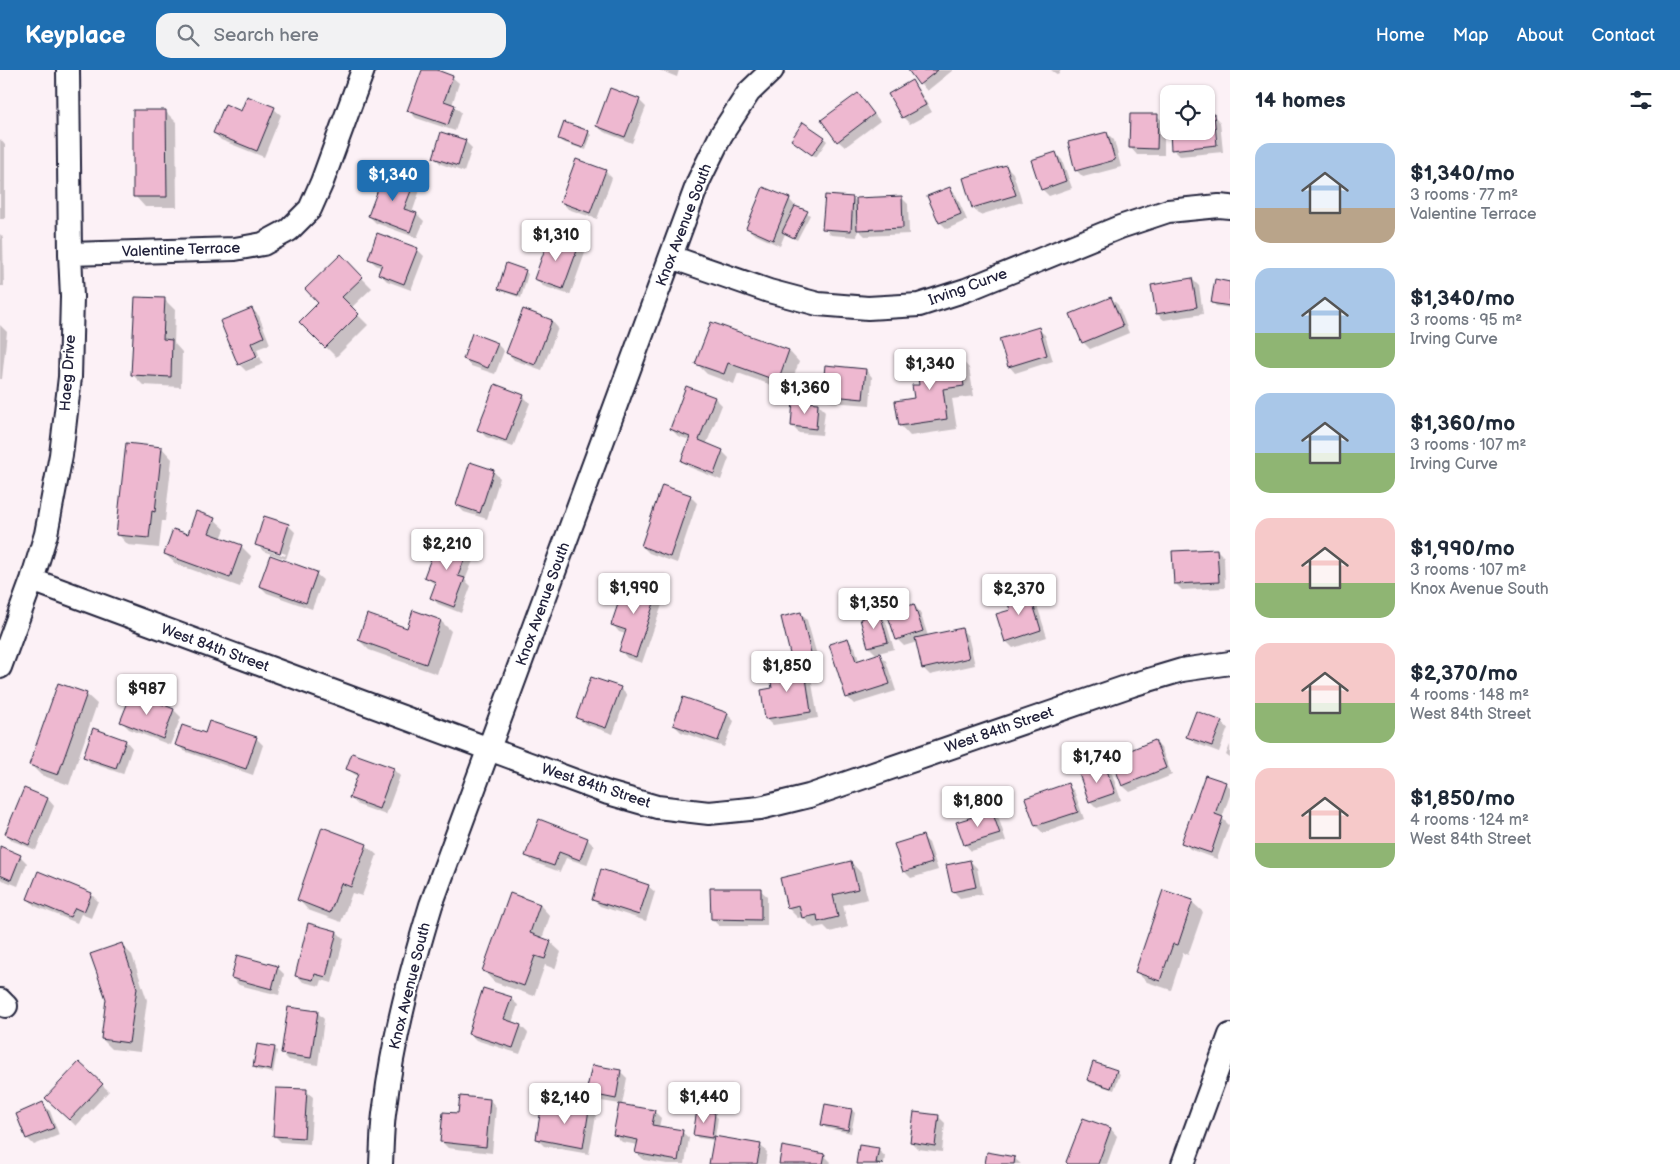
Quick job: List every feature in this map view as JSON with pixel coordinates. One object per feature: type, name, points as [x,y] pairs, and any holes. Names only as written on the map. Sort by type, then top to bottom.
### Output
[{"type":"street","name":"Haeg Drive","points":[[0,667],[32,580],[46,534],[61,456],[70,377],[72,297],[68,70]]},
{"type":"street","name":"Valentine Terrace","points":[[70,254],[235,249],[264,244],[289,230],[310,209],[322,182],[363,70]]},
{"type":"street","name":"Knox Avenue South","points":[[381,1164],[384,1108],[396,1039],[411,972],[431,905],[699,180],[721,135],[749,92],[772,70]]},
{"type":"street","name":"Irving Curve","points":[[671,257],[769,291],[818,304],[868,308],[919,305],[966,290],[1120,226],[1168,211],[1219,206],[1230,207]]},
{"type":"street","name":"West 84th Street","points":[[32,580],[608,794],[658,807],[709,813],[760,808],[809,796],[1132,685],[1182,670],[1230,663]]},
{"type":"street","points":[[1183,1164],[1230,1036]]},
{"type":"building","points":[[422,70],[437,70],[453,76],[444,101],[455,105],[448,125],[407,111]]},
{"type":"building","points":[[908,70],[938,70],[919,85]]},
{"type":"building","points":[[912,80],[926,105],[902,118],[888,94]]},
{"type":"building","points":[[610,88],[640,99],[625,137],[596,126]]},
{"type":"building","points":[[858,93],[874,114],[837,142],[821,120]]},
{"type":"building","points":[[247,96],[275,107],[257,151],[213,133],[225,104],[241,111]]},
{"type":"building","points":[[133,110],[166,110],[167,197],[133,197]]},
{"type":"building","points":[[1130,114],[1158,114],[1157,149],[1129,148]]},
{"type":"building","points":[[564,122],[589,131],[583,148],[558,139]]},
{"type":"building","points":[[803,122],[825,137],[812,155],[791,140]]},
{"type":"building","points":[[1215,124],[1217,145],[1171,150],[1170,140],[1215,140]]},
{"type":"building","points":[[441,132],[466,140],[458,166],[433,158]]},
{"type":"building","points":[[1107,132],[1115,160],[1075,171],[1068,142]]},
{"type":"building","points":[[1056,152],[1066,181],[1041,190],[1031,160]]},
{"type":"building","points":[[576,159],[606,170],[590,213],[560,202]]},
{"type":"building","points":[[1006,165],[1016,195],[972,208],[963,178]]},
{"type":"building","points":[[385,171],[414,183],[404,209],[417,213],[410,232],[368,216]]},
{"type":"building","points":[[763,187],[790,198],[773,240],[746,228]]},
{"type":"building","points":[[950,187],[961,214],[939,223],[927,196]]},
{"type":"building","points":[[825,195],[853,197],[851,231],[822,229]]},
{"type":"building","points":[[902,196],[903,228],[857,230],[856,198]]},
{"type":"building","points":[[795,206],[808,211],[794,238],[782,232]]},
{"type":"building","points":[[377,233],[418,248],[404,284],[378,274],[382,264],[368,259]]},
{"type":"building","points":[[550,235],[579,245],[563,289],[534,279]]},
{"type":"building","points":[[341,254],[363,277],[342,297],[359,314],[325,348],[299,322],[318,303],[305,289]]},
{"type":"building","points":[[506,263],[526,270],[518,295],[498,289]]},
{"type":"building","points":[[1192,278],[1197,307],[1156,314],[1151,285]]},
{"type":"building","points":[[1215,279],[1230,282],[1230,306],[1211,303]]},
{"type":"building","points":[[135,297],[165,298],[163,339],[172,340],[171,377],[131,375]]},
{"type":"building","points":[[1111,297],[1123,326],[1082,343],[1070,314]]},
{"type":"building","points":[[252,308],[264,337],[251,343],[257,357],[238,365],[220,321]]},
{"type":"building","points":[[523,309],[552,320],[535,365],[506,353]]},
{"type":"building","points":[[711,322],[789,350],[778,381],[728,363],[724,374],[695,364]]},
{"type":"building","points":[[1039,327],[1047,355],[1008,367],[999,339]]},
{"type":"building","points":[[472,333],[498,343],[488,368],[463,359]]},
{"type":"building","points":[[959,356],[964,386],[943,389],[947,419],[899,426],[895,401],[914,398],[912,385],[919,385],[916,362]]},
{"type":"building","points":[[825,365],[866,369],[863,399],[822,395]]},
{"type":"building","points":[[495,384],[524,395],[506,441],[477,430]]},
{"type":"building","points":[[686,386],[715,397],[699,440],[723,450],[714,474],[681,461],[690,437],[670,429]]},
{"type":"building","points":[[793,401],[818,403],[816,429],[791,426]]},
{"type":"building","points":[[126,443],[162,447],[155,512],[152,511],[149,538],[116,535]]},
{"type":"building","points":[[470,462],[494,470],[480,513],[456,505]]},
{"type":"building","points":[[662,485],[691,495],[670,557],[641,546]]},
{"type":"building","points":[[196,511],[215,518],[209,533],[242,545],[230,578],[164,554],[173,529],[188,534]]},
{"type":"building","points":[[264,516],[289,524],[280,553],[255,545]]},
{"type":"building","points":[[439,537],[469,548],[458,576],[465,578],[454,607],[430,598],[436,582],[424,577]]},
{"type":"building","points":[[1217,549],[1219,582],[1174,584],[1172,551]]},
{"type":"building","points":[[270,555],[317,572],[306,603],[259,586]]},
{"type":"building","points":[[626,580],[658,591],[636,657],[619,651],[626,630],[611,625]]},
{"type":"building","points":[[1028,588],[1041,630],[1005,642],[996,614],[1010,610],[1005,594]]},
{"type":"building","points":[[914,604],[923,631],[896,640],[887,613]]},
{"type":"building","points":[[413,610],[441,620],[426,664],[358,640],[367,614],[407,628]]},
{"type":"building","points":[[801,612],[811,653],[791,658],[781,617]]},
{"type":"building","points":[[880,613],[888,642],[868,647],[860,619]]},
{"type":"building","points":[[962,628],[969,658],[922,669],[915,638]]},
{"type":"building","points":[[848,638],[856,661],[880,653],[890,684],[846,698],[829,644]]},
{"type":"building","points":[[804,664],[811,712],[765,719],[761,690],[772,688],[769,670]]},
{"type":"building","points":[[591,677],[621,687],[606,728],[576,718]]},
{"type":"building","points":[[58,683],[87,693],[58,775],[29,765]]},
{"type":"building","points":[[132,692],[174,709],[163,739],[120,722]]},
{"type":"building","points":[[683,697],[728,713],[718,741],[673,725]]},
{"type":"building","points":[[1196,711],[1222,721],[1212,746],[1186,737]]},
{"type":"building","points":[[209,721],[257,737],[246,769],[175,745],[182,725],[205,733]]},
{"type":"building","points":[[93,728],[126,740],[116,768],[83,757]]},
{"type":"building","points":[[1155,740],[1166,768],[1122,786],[1111,758]]},
{"type":"building","points":[[352,753],[394,768],[379,809],[349,798],[358,774],[346,769]]},
{"type":"building","points":[[1105,765],[1115,793],[1089,802],[1079,774]]},
{"type":"building","points":[[1205,775],[1226,782],[1215,814],[1223,817],[1211,853],[1181,843]]},
{"type":"building","points":[[1068,783],[1078,812],[1035,826],[1025,798]]},
{"type":"building","points":[[24,788],[48,798],[29,845],[5,834]]},
{"type":"building","points":[[992,811],[1000,834],[964,845],[956,822]]},
{"type":"building","points":[[539,819],[588,838],[580,860],[559,852],[554,866],[525,856]]},
{"type":"building","points":[[322,827],[367,844],[351,887],[341,883],[330,913],[297,900]]},
{"type":"building","points":[[923,835],[932,863],[903,872],[894,844]]},
{"type":"building","points":[[0,846],[21,855],[11,880],[0,875]]},
{"type":"building","points":[[970,860],[976,887],[952,892],[946,865]]},
{"type":"building","points":[[851,861],[858,889],[833,895],[838,917],[818,922],[817,915],[802,918],[799,905],[787,908],[780,878]]},
{"type":"building","points":[[601,869],[649,885],[639,915],[592,900]]},
{"type":"building","points":[[38,871],[92,893],[84,912],[75,908],[70,917],[27,899]]},
{"type":"building","points":[[710,888],[761,888],[761,920],[711,919]]},
{"type":"building","points":[[1163,890],[1193,900],[1178,945],[1173,944],[1160,981],[1135,972]]},
{"type":"building","points":[[510,893],[540,904],[530,933],[551,941],[545,959],[535,956],[524,986],[482,971]]},
{"type":"building","points":[[308,923],[337,931],[326,977],[315,974],[313,980],[295,976]]},
{"type":"building","points":[[122,943],[137,988],[129,1043],[101,1039],[106,999],[90,954]]},
{"type":"building","points":[[237,955],[278,966],[272,989],[231,978]]},
{"type":"building","points":[[483,988],[512,997],[504,1019],[521,1025],[513,1048],[468,1034]]},
{"type":"building","points":[[288,1007],[318,1011],[311,1058],[281,1054]]},
{"type":"building","points":[[257,1044],[275,1047],[271,1070],[253,1067]]},
{"type":"building","points":[[79,1062],[103,1084],[69,1120],[45,1098]]},
{"type":"building","points":[[1093,1062],[1117,1070],[1111,1088],[1087,1080]]},
{"type":"building","points":[[592,1065],[621,1070],[616,1099],[586,1093]]},
{"type":"building","points":[[276,1088],[307,1089],[304,1138],[273,1136]]},
{"type":"building","points":[[460,1096],[490,1099],[486,1147],[440,1142],[443,1112],[458,1113]]},
{"type":"building","points":[[568,1099],[590,1103],[583,1148],[536,1139],[541,1109],[565,1114]]},
{"type":"building","points":[[43,1102],[54,1128],[26,1139],[16,1114]]},
{"type":"building","points":[[619,1104],[655,1110],[652,1125],[683,1130],[678,1161],[635,1153],[638,1140],[613,1135]]},
{"type":"building","points":[[825,1104],[852,1109],[848,1130],[821,1125]]},
{"type":"building","points":[[697,1110],[715,1113],[712,1138],[693,1135]]},
{"type":"building","points":[[914,1112],[939,1115],[935,1146],[910,1142]]},
{"type":"building","points":[[1083,1118],[1111,1128],[1098,1164],[1068,1164],[1066,1162]]},
{"type":"building","points":[[714,1136],[761,1144],[757,1164],[709,1164]]},
{"type":"building","points":[[859,1145],[879,1148],[876,1163],[884,1164],[856,1164]]},
{"type":"building","points":[[782,1146],[825,1154],[823,1164],[779,1164]]},
{"type":"building","points":[[987,1152],[1015,1157],[1014,1164],[985,1164]]}]
